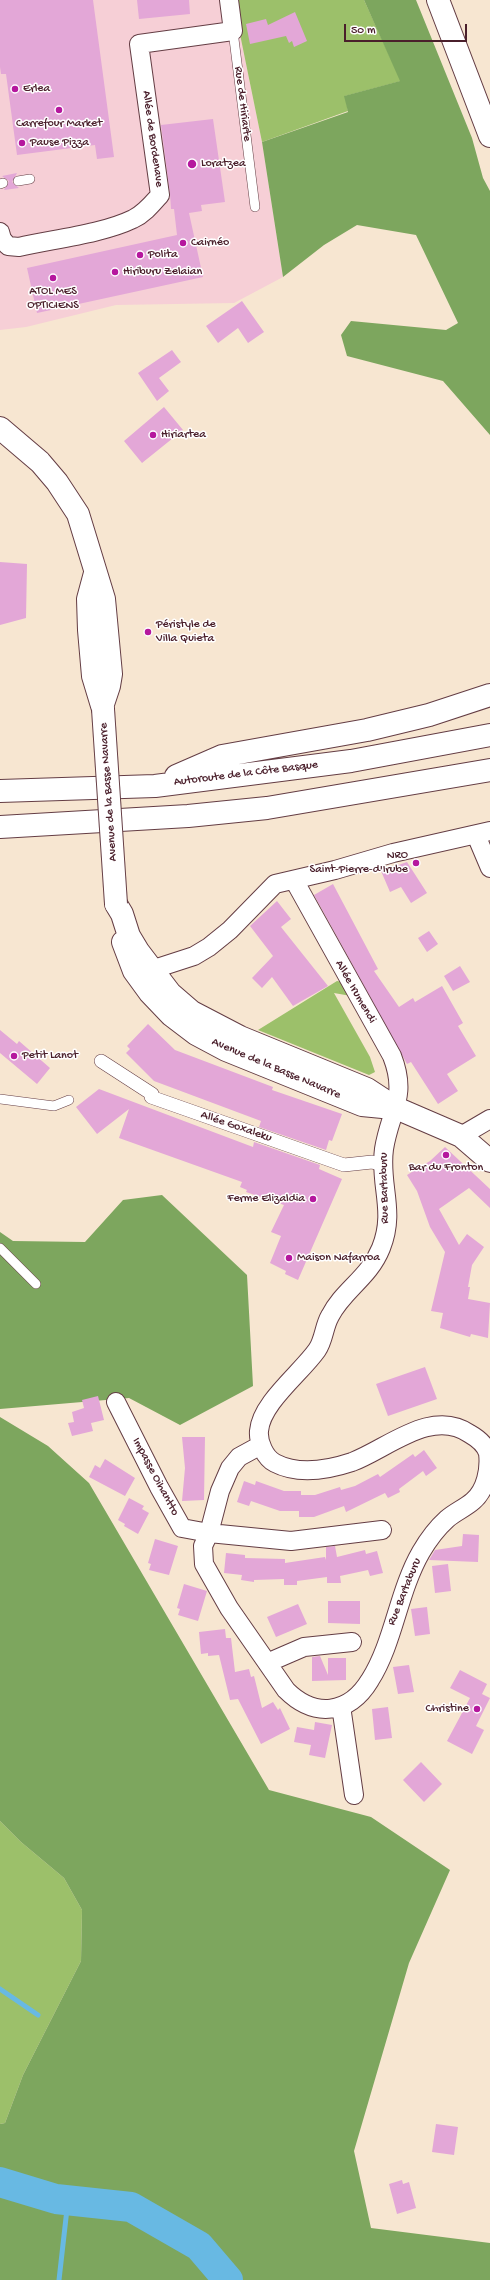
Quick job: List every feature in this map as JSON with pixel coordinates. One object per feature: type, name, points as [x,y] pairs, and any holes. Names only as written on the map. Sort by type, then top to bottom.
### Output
[{"type":"main road","points":[[438,0],[490,136]]},
{"type":"main road","name":"Avenue de la Basse Navarre","points":[[0,428],[40,462],[68,498],[78,514],[89,544],[95,573],[88,604],[93,676],[103,692],[118,914],[134,971],[150,993],[171,1015],[196,1034],[226,1050],[362,1105],[396,1108]]},
{"type":"main road","points":[[155,786],[222,756],[367,730],[429,715],[490,695]]},
{"type":"main road","name":"Autoroute de la Côte Basque","points":[[0,791],[155,786],[351,761],[490,735]]},
{"type":"main road","points":[[0,827],[188,816],[267,808],[490,770]]},
{"type":"main road","name":"Avenue de la Basse Navarre","points":[[118,914],[138,951],[170,993],[192,1012],[215,1025],[367,1089],[396,1108],[461,1136],[490,1161]]},
{"type":"street","name":"Rue de Hiriarte","points":[[229,0],[233,31]]},
{"type":"street","name":"Allée de Bordenave","points":[[0,232],[2,239],[8,246],[19,247],[112,227],[133,219],[150,207],[160,195],[139,44],[233,31]]},
{"type":"street","points":[[150,993],[154,971],[160,967],[194,956],[230,930],[275,884],[393,853],[483,833],[490,868]]},
{"type":"street","name":"Allée Irumendi","points":[[294,880],[392,1056],[399,1074],[396,1108]]},
{"type":"street","name":"Allée Goxaleku","points":[[101,1061],[152,1094],[151,1097],[344,1165],[372,1162],[383,1165]]},
{"type":"street","name":"Rue Bartaburu","points":[[261,1445],[239,1457],[230,1468],[220,1491],[209,1533],[203,1546],[204,1564],[228,1608],[286,1690],[296,1700],[321,1710],[334,1709],[352,1700],[370,1681],[384,1649],[410,1574],[422,1550],[449,1517],[473,1502],[486,1484],[490,1463],[488,1451],[479,1440],[463,1429],[450,1426],[434,1426],[406,1434],[353,1461],[305,1470],[285,1468],[270,1460],[261,1445],[258,1431],[274,1400],[318,1348],[330,1315],[369,1271],[380,1248],[387,1227],[388,1205],[383,1165],[385,1147],[396,1108]]},
{"type":"street","points":[[461,1136],[490,1119]]},
{"type":"street","name":"Impasse Oihantto","points":[[116,1402],[158,1487],[182,1528],[209,1533]]},
{"type":"street","points":[[209,1533],[291,1541],[382,1530]]},
{"type":"street","points":[[267,1663],[304,1647],[352,1642]]},
{"type":"street","points":[[341,1706],[354,1795]]},
{"type":"lane","name":"Rue de Hiriarte","points":[[233,31],[255,207]]},
{"type":"lane","points":[[18,181],[30,179]]},
{"type":"lane","points":[[0,1099],[54,1106],[69,1100]]},
{"type":"lane","points":[[0,1248],[36,1284]]},
{"type":"shaded area","points":[[0,0],[233,0],[262,142],[283,277],[234,303],[116,305],[26,327],[0,330]]},
{"type":"green space","points":[[233,0],[364,0],[401,81],[345,96],[348,111],[262,142]]},
{"type":"green space","points":[[364,0],[416,0],[472,138],[483,178],[490,191],[490,435],[443,381],[347,356],[341,335],[351,321],[446,330],[458,323],[416,235],[357,225],[324,245],[283,277],[262,142],[348,112],[344,96],[400,81]]},
{"type":"green space","points":[[337,981],[343,982],[351,996],[334,993],[370,1057],[375,1072],[369,1075],[258,1030]]},
{"type":"green space","points":[[162,1195],[247,1275],[253,1386],[180,1425],[129,1398],[0,1409],[0,1232],[13,1241],[85,1242],[123,1200]]},
{"type":"green space","points":[[0,1417],[48,1446],[89,1483],[269,1790],[371,1817],[450,1870],[409,1963],[354,2151],[371,2228],[490,2243],[490,2280],[0,2280],[0,2124],[5,2123],[23,2075],[81,1961],[82,1910],[64,1878],[21,1842],[0,1821]]},
{"type":"green space","points":[[0,1821],[21,1842],[64,1878],[82,1910],[81,1961],[23,2075],[5,2123],[0,2124]]},
{"type":"building","name":"Carrefour Market","points":[[0,0],[93,0],[114,157],[97,159],[95,145],[17,155],[6,74],[1,74],[0,67]]},
{"type":"building","points":[[137,0],[189,0],[190,14],[139,19]]},
{"type":"building","points":[[295,12],[307,41],[294,47],[292,41],[289,43],[286,36],[250,44],[246,24],[266,19],[268,25]]},
{"type":"building","name":"Hiriburu Zelaian","points":[[213,119],[225,202],[201,205],[202,211],[189,213],[203,277],[37,313],[27,268],[177,235],[174,209],[171,209],[161,125]]},
{"type":"building","points":[[17,173],[12,182],[19,188],[4,190],[9,181],[2,176]]},
{"type":"building","points":[[242,301],[264,332],[248,343],[238,328],[218,343],[206,326]]},
{"type":"building","points":[[172,350],[181,362],[159,378],[169,391],[157,401],[138,373]]},
{"type":"building","name":"Hiriartea","points":[[164,407],[183,430],[142,463],[124,441]]},
{"type":"building","points":[[0,562],[27,564],[26,618],[0,625]]},
{"type":"building","points":[[407,862],[427,893],[411,903],[401,887],[390,892],[381,871]]},
{"type":"building","points":[[333,884],[378,969],[374,971],[399,1007],[413,998],[415,1002],[442,986],[463,1023],[458,1026],[476,1056],[447,1074],[458,1091],[438,1104],[411,1062],[407,1064],[314,895]]},
{"type":"building","points":[[277,901],[291,919],[281,927],[328,986],[293,1006],[272,977],[262,988],[252,978],[273,956],[250,926]]},
{"type":"building","points":[[429,931],[438,944],[427,952],[418,938]]},
{"type":"building","points":[[460,966],[470,982],[453,991],[444,976]]},
{"type":"building","points":[[148,1024],[175,1050],[273,1087],[272,1090],[342,1114],[332,1141],[329,1140],[326,1150],[259,1127],[261,1121],[154,1081],[126,1053],[130,1049],[127,1046]]},
{"type":"building","name":"Petit Lanot","points":[[0,1030],[17,1044],[19,1041],[50,1068],[37,1084],[0,1053]]},
{"type":"building","points":[[99,1089],[253,1147],[254,1142],[320,1165],[319,1169],[342,1179],[298,1280],[285,1274],[286,1271],[270,1263],[281,1236],[271,1232],[284,1205],[246,1192],[247,1190],[240,1187],[242,1182],[119,1138],[129,1109],[97,1134],[76,1107]]},
{"type":"building","points":[[445,1147],[490,1189],[490,1208],[469,1188],[439,1209],[459,1245],[467,1234],[484,1247],[472,1265],[468,1287],[470,1287],[468,1299],[490,1303],[488,1338],[471,1334],[470,1337],[440,1328],[443,1313],[431,1311],[445,1252],[430,1227],[417,1191],[407,1175],[430,1161]]},
{"type":"building","points":[[425,1367],[437,1399],[388,1416],[376,1384]]},
{"type":"building","points":[[98,1396],[104,1420],[91,1423],[93,1431],[72,1436],[68,1423],[74,1422],[72,1412],[84,1408],[82,1400]]},
{"type":"building","points":[[182,1437],[205,1437],[204,1500],[182,1501],[185,1468]]},
{"type":"building","points":[[424,1450],[437,1468],[426,1476],[423,1471],[399,1489],[400,1492],[388,1498],[385,1493],[346,1512],[344,1506],[314,1517],[299,1517],[299,1511],[280,1511],[251,1501],[249,1506],[237,1502],[244,1481],[255,1485],[256,1481],[284,1491],[301,1491],[301,1495],[315,1495],[340,1487],[341,1490],[355,1486],[378,1474],[380,1477],[413,1454],[415,1457]]},
{"type":"building","points":[[105,1459],[135,1478],[125,1496],[89,1477],[95,1465],[100,1468]]},
{"type":"building","points":[[129,1498],[144,1506],[142,1509],[149,1513],[138,1534],[124,1526],[125,1524],[118,1520]]},
{"type":"building","points":[[463,1534],[479,1535],[478,1562],[429,1560],[435,1550],[462,1546]]},
{"type":"building","points":[[155,1539],[178,1546],[169,1575],[149,1570],[151,1564],[148,1563]]},
{"type":"building","points":[[335,1546],[337,1557],[365,1550],[366,1554],[377,1551],[383,1573],[370,1576],[368,1570],[340,1576],[341,1583],[327,1583],[327,1577],[297,1581],[297,1585],[284,1585],[284,1579],[254,1580],[254,1582],[241,1580],[242,1575],[224,1573],[226,1553],[245,1555],[245,1558],[285,1559],[285,1563],[325,1557],[326,1560],[326,1547]]},
{"type":"building","points":[[448,1564],[451,1591],[435,1593],[432,1566]]},
{"type":"building","points":[[184,1584],[207,1591],[198,1621],[178,1615],[180,1609],[177,1608]]},
{"type":"building","points":[[328,1601],[360,1601],[360,1624],[328,1623]]},
{"type":"building","points":[[298,1604],[307,1624],[276,1637],[267,1617]]},
{"type":"building","points":[[427,1607],[430,1634],[415,1636],[411,1609]]},
{"type":"building","points":[[225,1629],[226,1638],[231,1638],[235,1672],[249,1669],[251,1677],[254,1676],[262,1708],[273,1702],[278,1710],[280,1708],[290,1729],[261,1744],[238,1699],[230,1700],[219,1655],[208,1656],[208,1653],[201,1654],[199,1632]]},
{"type":"building","points":[[320,1656],[328,1675],[328,1658],[346,1658],[346,1680],[312,1681],[312,1657]]},
{"type":"building","points":[[409,1665],[414,1692],[398,1694],[393,1667]]},
{"type":"building","name":"Christine","points":[[460,1670],[487,1684],[482,1694],[490,1698],[476,1726],[484,1730],[472,1754],[447,1741],[470,1698],[450,1688]]},
{"type":"building","points":[[388,1707],[392,1738],[375,1740],[372,1709]]},
{"type":"building","points":[[315,1722],[332,1725],[325,1758],[309,1755],[311,1745],[294,1742],[297,1727],[314,1730]]},
{"type":"building","points":[[421,1762],[442,1784],[424,1802],[403,1780]]},
{"type":"building","points":[[436,2124],[458,2127],[454,2155],[432,2152]]},
{"type":"building","points":[[402,2180],[403,2184],[409,2182],[416,2208],[397,2214],[389,2184]]},
{"type":"waterway","points":[[0,1989],[38,2015]]},
{"type":"waterway","points":[[0,2182],[56,2199],[131,2207],[199,2246],[228,2280]]},
{"type":"waterway","points":[[59,2280],[68,2200]]},
{"type":"place","name":"Erlea","points":[[15,89]]},
{"type":"place","name":"Carrefour Market","points":[[59,110]]},
{"type":"place","name":"Pause Pizza","points":[[22,143]]},
{"type":"place","name":"Loratzea","points":[[192,164]]},
{"type":"place","name":"Cairnéo","points":[[183,243]]},
{"type":"place","name":"Polita","points":[[140,255]]},
{"type":"place","name":"Hiriburu Zelaian","points":[[115,272]]},
{"type":"place","name":"ATOL MES OPTICIENS","points":[[53,278]]},
{"type":"place","name":"Hiriartea","points":[[153,435]]},
{"type":"place","name":"Péristyle de Villa Quieta","points":[[148,632]]},
{"type":"place","name":"NRO Saint-Pierre-d'Irube","points":[[416,863]]},
{"type":"place","name":"Petit Lanot","points":[[14,1056]]},
{"type":"place","name":"Bar du Fronton","points":[[446,1155]]},
{"type":"place","name":"Ferme Elizaldia","points":[[313,1199]]},
{"type":"place","name":"Maison Nafarroa","points":[[289,1258]]},
{"type":"place","name":"Christine","points":[[477,1709]]}]
